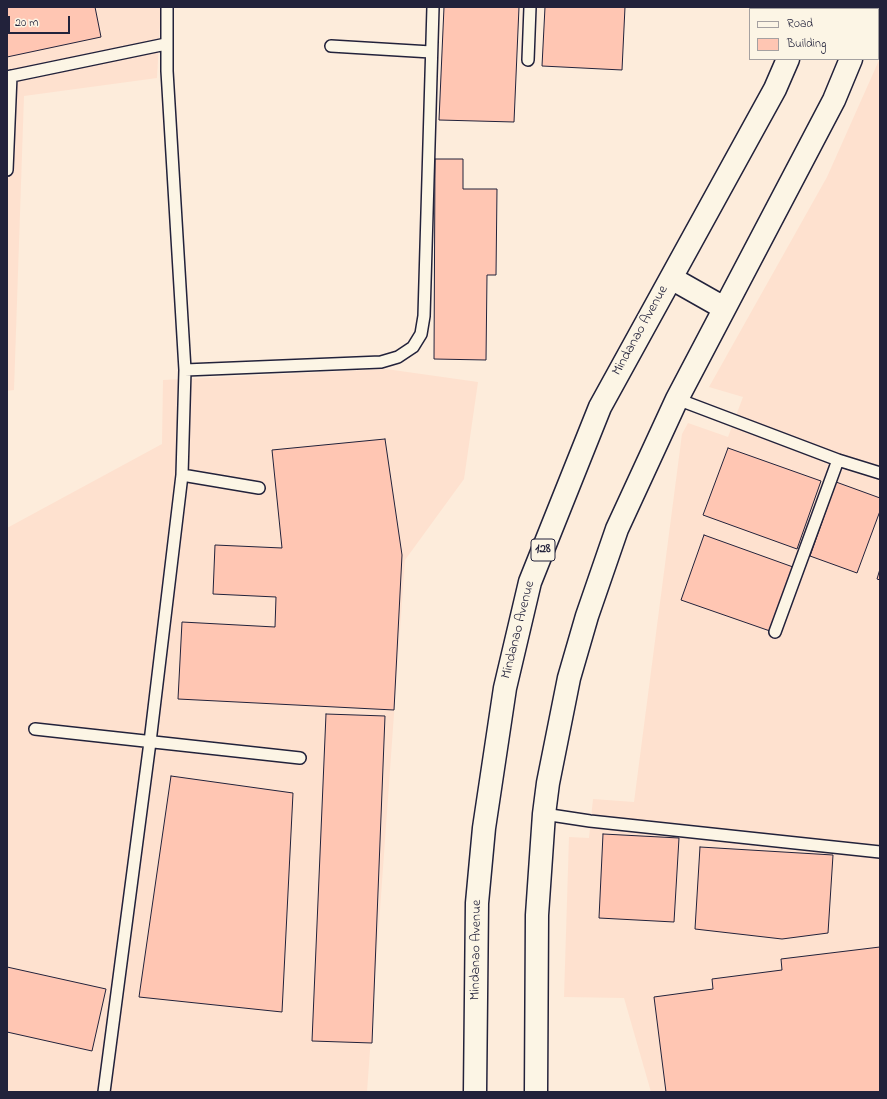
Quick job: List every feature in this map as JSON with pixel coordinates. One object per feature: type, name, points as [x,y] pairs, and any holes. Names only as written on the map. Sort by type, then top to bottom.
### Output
[{"type":"main road","name":"Mindanao Avenue","points":[[475,1092],[477,903],[485,820],[505,688],[530,582],[600,406],[775,89],[788,60]]},
{"type":"main road","points":[[536,1092],[537,915],[544,814],[548,783],[569,678],[587,616],[617,529],[677,399],[834,100],[851,60]]},
{"type":"main road","points":[[671,278],[724,308]]},
{"type":"lane","points":[[104,1092],[150,742],[182,475],[185,370],[166,44],[167,7]]},
{"type":"lane","points":[[185,370],[381,362],[398,357],[413,347],[421,334],[424,316],[433,7]]},
{"type":"lane","points":[[528,60],[530,7]]},
{"type":"lane","points":[[7,170],[9,76],[166,44]]},
{"type":"lane","points":[[331,46],[431,52]]},
{"type":"lane","points":[[677,399],[838,460],[880,473]]},
{"type":"lane","points":[[775,632],[838,460]]},
{"type":"lane","points":[[182,475],[259,488]]},
{"type":"lane","points":[[35,729],[300,758]]},
{"type":"lane","points":[[544,814],[590,821],[880,852]]},
{"type":"shaded area","points":[[7,7],[161,7],[157,78],[24,96],[14,390],[7,391]]},
{"type":"shaded area","points":[[880,58],[880,1092],[651,1092],[624,998],[564,997],[569,837],[589,838],[593,799],[634,802],[682,434],[688,423],[728,437],[743,397],[709,387],[827,177]]},
{"type":"shaded area","points":[[386,369],[478,382],[464,479],[405,560],[367,1092],[7,1092],[7,528],[162,444],[163,380]]},
{"type":"building","points":[[7,7],[95,7],[101,37],[7,57]]},
{"type":"building","points":[[444,7],[519,7],[514,122],[439,120]]},
{"type":"building","points":[[545,7],[625,7],[622,70],[542,66]]},
{"type":"building","points":[[435,159],[463,159],[463,189],[497,189],[496,275],[487,275],[486,360],[434,359]]},
{"type":"building","points":[[385,439],[402,555],[394,710],[178,699],[182,622],[275,627],[276,597],[213,594],[215,545],[282,548],[272,450]]},
{"type":"building","points":[[728,448],[821,481],[797,549],[703,515]]},
{"type":"building","points":[[836,482],[880,498],[880,511],[857,573],[810,556]]},
{"type":"building","points":[[704,535],[793,567],[770,631],[681,600]]},
{"type":"building","points":[[880,569],[880,580],[877,579]]},
{"type":"building","points":[[326,714],[385,716],[372,1043],[312,1041]]},
{"type":"building","points":[[171,776],[293,793],[282,1012],[139,997]]},
{"type":"building","points":[[603,834],[679,838],[674,922],[599,918]]},
{"type":"building","points":[[700,847],[833,855],[828,933],[782,939],[695,929]]},
{"type":"building","points":[[880,947],[880,1092],[666,1092],[654,997],[713,989],[712,979],[782,970],[781,959]]},
{"type":"building","points":[[7,967],[106,989],[92,1051],[7,1032]]}]
